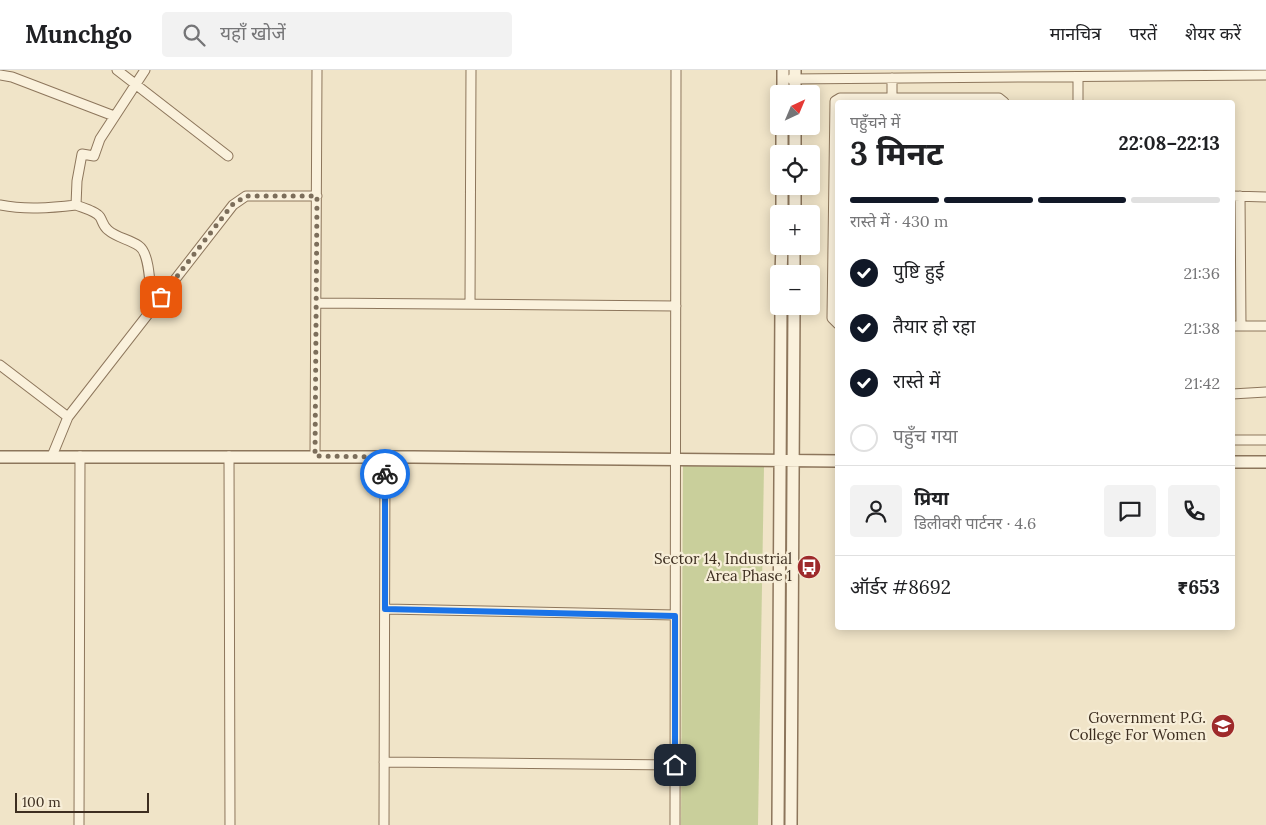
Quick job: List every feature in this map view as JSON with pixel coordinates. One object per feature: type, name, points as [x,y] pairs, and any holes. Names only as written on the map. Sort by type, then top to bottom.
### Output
[{"type":"street","points":[[117,70],[228,156]]},
{"type":"street","points":[[76,205],[77,181],[82,154],[94,156],[100,139],[144,70]]},
{"type":"street","points":[[315,456],[318,70]]},
{"type":"street","points":[[470,304],[471,70]]},
{"type":"street","points":[[674,825],[676,70]]},
{"type":"street","points":[[789,74],[892,78],[1266,75]]},
{"type":"street","points":[[0,75],[12,77],[114,116]]},
{"type":"street","points":[[1078,76],[1078,100]]},
{"type":"street","points":[[892,78],[892,100]]},
{"type":"street","points":[[835,321],[832,318],[835,248],[835,100],[840,98],[892,100],[999,98],[1002,100]]},
{"type":"street","points":[[52,456],[68,417],[232,205],[246,196],[317,196]]},
{"type":"street","points":[[1266,197],[1236,196],[1237,326],[1266,326]]},
{"type":"street","points":[[0,204],[14,208],[38,209],[76,205],[100,217],[101,222],[108,230],[142,248],[149,273],[152,308]]},
{"type":"street","points":[[316,303],[676,306]]},
{"type":"street","points":[[778,825],[781,315]]},
{"type":"street","points":[[791,825],[794,315]]},
{"type":"street","points":[[0,365],[68,417]]},
{"type":"street","points":[[1235,394],[1266,392]]},
{"type":"street","points":[[1235,440],[1266,440]]},
{"type":"street","points":[[79,825],[80,456]]},
{"type":"street","points":[[228,456],[230,825]]},
{"type":"street","points":[[0,457],[315,456],[835,461]]},
{"type":"street","points":[[384,825],[385,457]]},
{"type":"street","points":[[1235,462],[1266,462]]},
{"type":"street","points":[[385,609],[675,616]]},
{"type":"street","points":[[384,762],[675,765]]},
{"type":"green space","points":[[683,466],[764,467],[758,825],[681,825]]},
{"type":"way so far","points":[[161,297],[232,205],[246,196],[317,196],[315,456],[385,457],[385,474]]},
{"type":"place","name":"Sector 14, Industrial Area Phase 1","points":[[809,567]]},
{"type":"place","name":"Government P.G. College For Women","points":[[1223,726]]},
{"type":"route","points":[[385,474],[385,609],[675,616],[675,765]]}]
